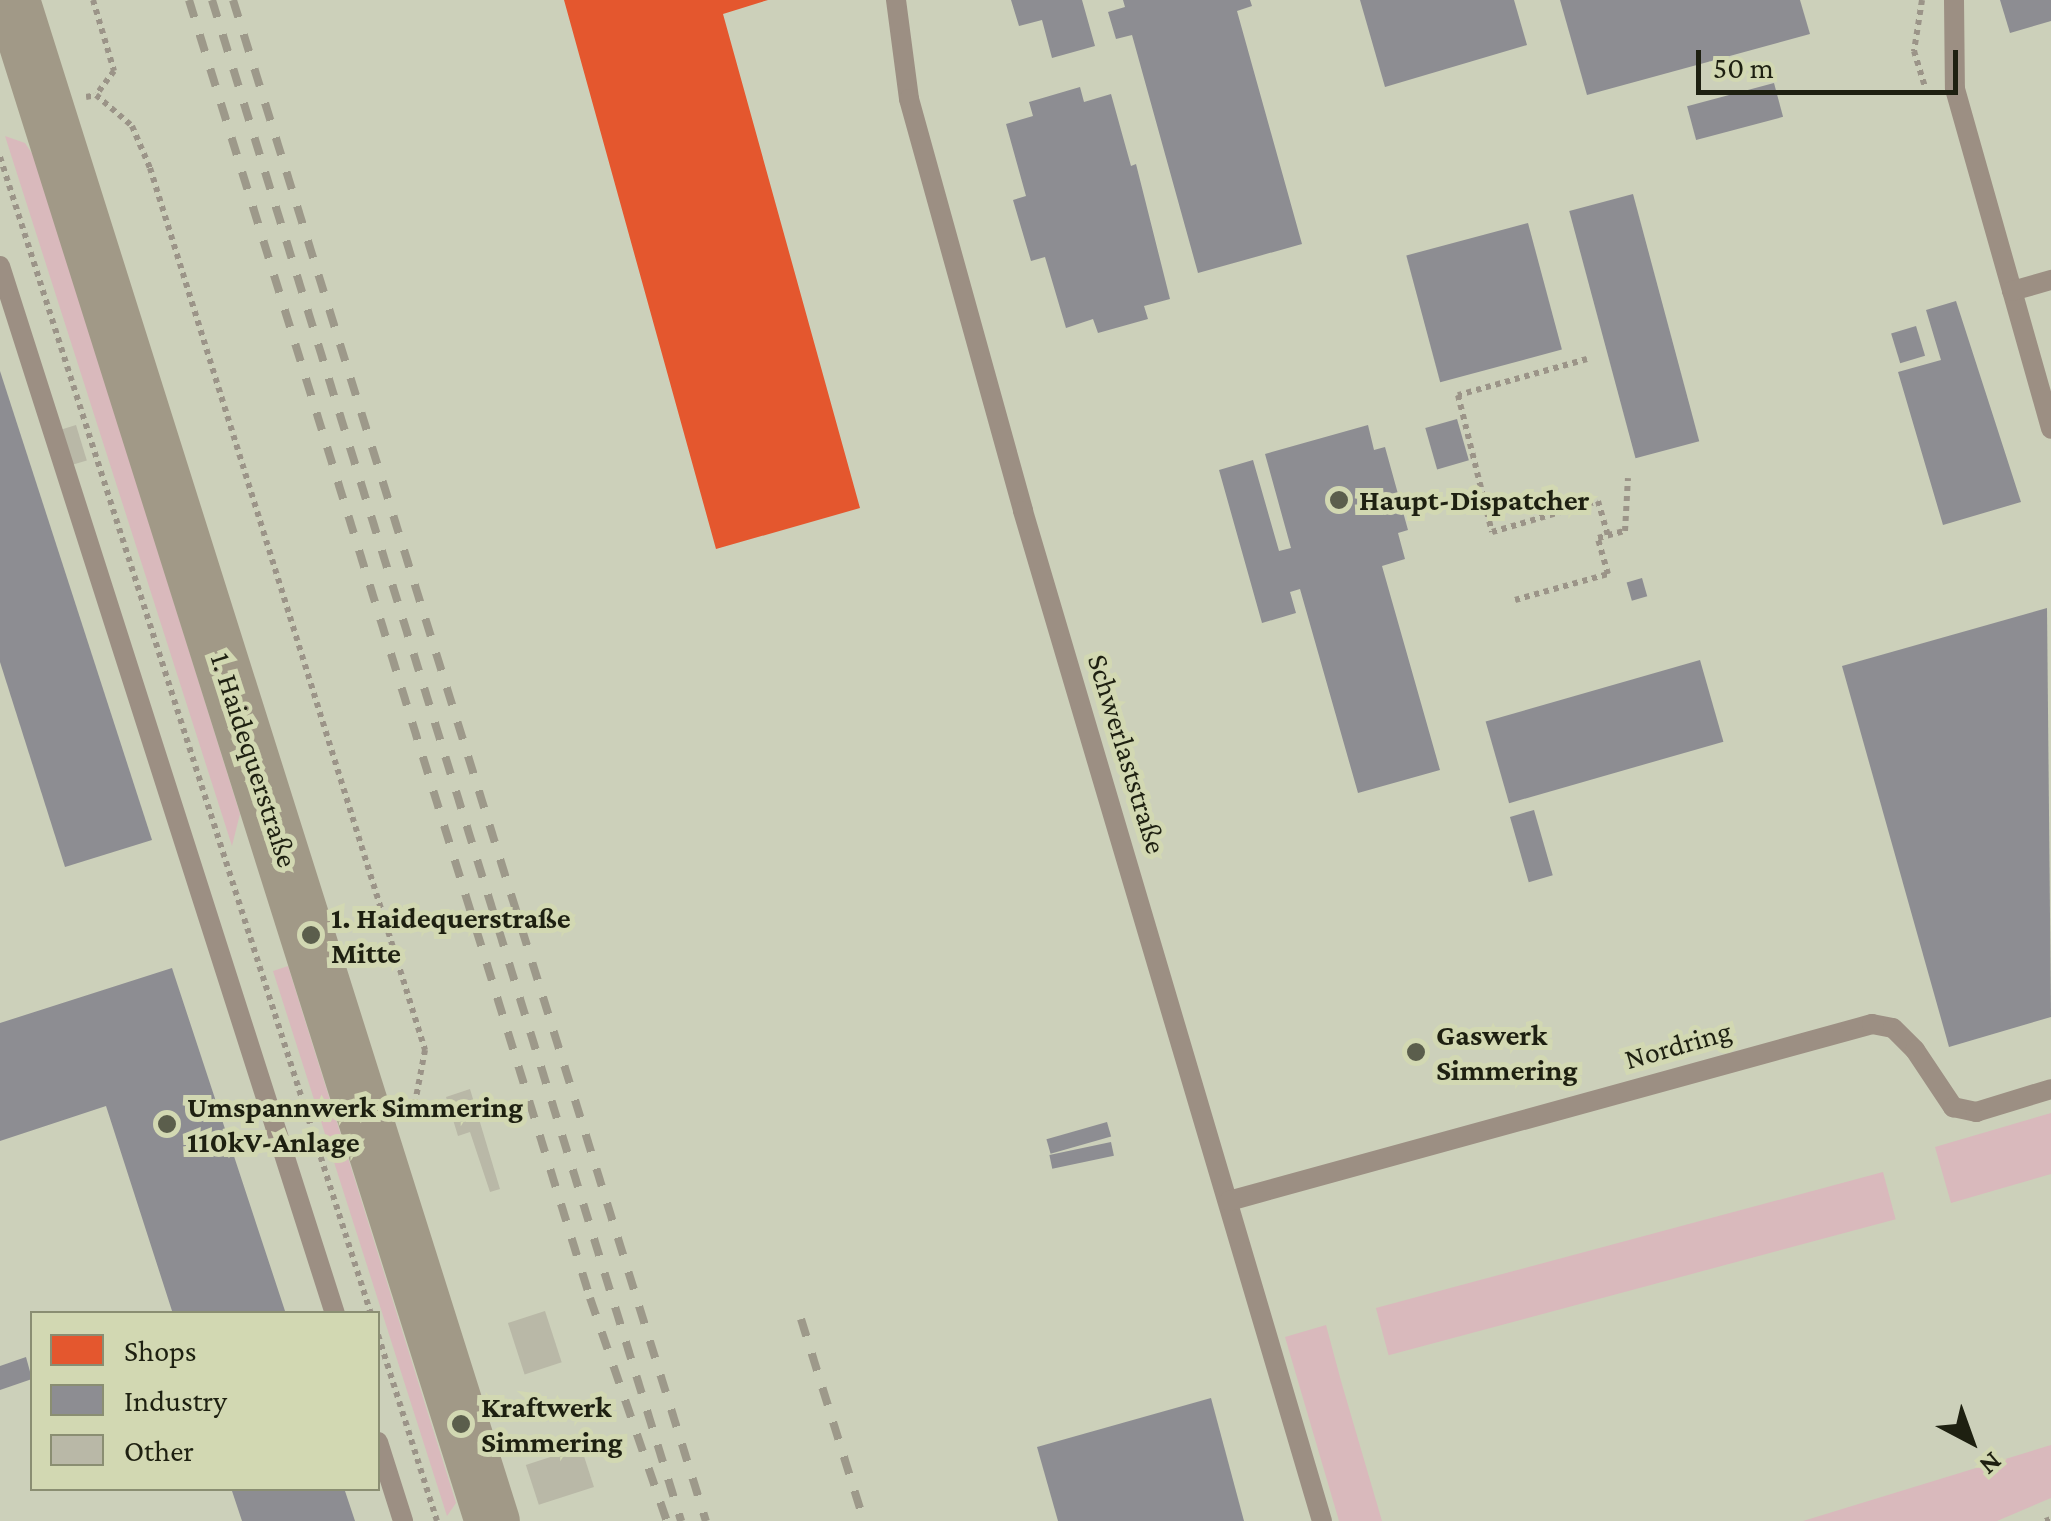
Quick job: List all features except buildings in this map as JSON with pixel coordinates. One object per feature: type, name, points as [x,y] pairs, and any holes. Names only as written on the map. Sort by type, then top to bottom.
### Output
[{"type":"main road","name":"1. Haidequerstraße","points":[[12,0],[71,101],[384,1175],[492,1521]]},
{"type":"lane","name":"Schwerlaststraße","points":[[896,0],[910,99],[1023,511],[1322,1521]]},
{"type":"lane","points":[[1954,0],[1956,89],[2051,429]]},
{"type":"lane","points":[[0,266],[335,1311]]},
{"type":"lane","points":[[2012,291],[2051,280]]},
{"type":"lane","name":"Nordring","points":[[1228,1201],[1872,1024],[1893,1028],[1915,1050],[1953,1106],[1976,1112],[2051,1089]]},
{"type":"lane","points":[[380,1448],[403,1521]]},
{"type":"path","points":[[71,101],[114,71],[93,0]]},
{"type":"path","points":[[71,101],[132,126],[150,168],[425,1050],[420,1103],[384,1175]]},
{"type":"path","points":[[0,158],[370,1311]]},
{"type":"path","points":[[1587,360],[1458,395],[1492,532],[1598,501],[1608,534]]},
{"type":"path","points":[[1515,600],[1608,574],[1598,538],[1625,531],[1628,478]]},
{"type":"path","points":[[380,1341],[437,1521]]},
{"type":"shaded area","points":[[5,136],[25,143],[35,158],[240,814],[232,846]]},
{"type":"shaded area","points":[[288,966],[456,1503],[447,1516],[273,971]]},
{"type":"shaded area","points":[[2051,1113],[2051,1174],[1951,1203],[1935,1147]]},
{"type":"shaded area","points":[[1883,1172],[1896,1219],[1389,1355],[1376,1308]]},
{"type":"shaded area","points":[[1326,1325],[1382,1521],[1339,1521],[1285,1337]]},
{"type":"shaded area","points":[[2051,1445],[2051,1498],[1997,1521],[1803,1521]]},
{"type":"railway","points":[[189,0],[590,1298],[667,1521]]},
{"type":"railway","points":[[212,0],[681,1521]]},
{"type":"railway","points":[[233,0],[706,1521]]},
{"type":"railway","points":[[801,1319],[864,1521]]},
{"type":"place","name":"Haupt-Dispatcher","points":[[1339,500]]},
{"type":"place","name":"1. Haidequerstraße Mitte","points":[[311,935]]},
{"type":"place","name":"Gaswerk Simmering","points":[[1416,1052]]},
{"type":"place","name":"Umspannwerk Simmering 110kV-Anlage","points":[[167,1124]]},
{"type":"place","name":"Kraftwerk Simmering","points":[[461,1424]]}]
